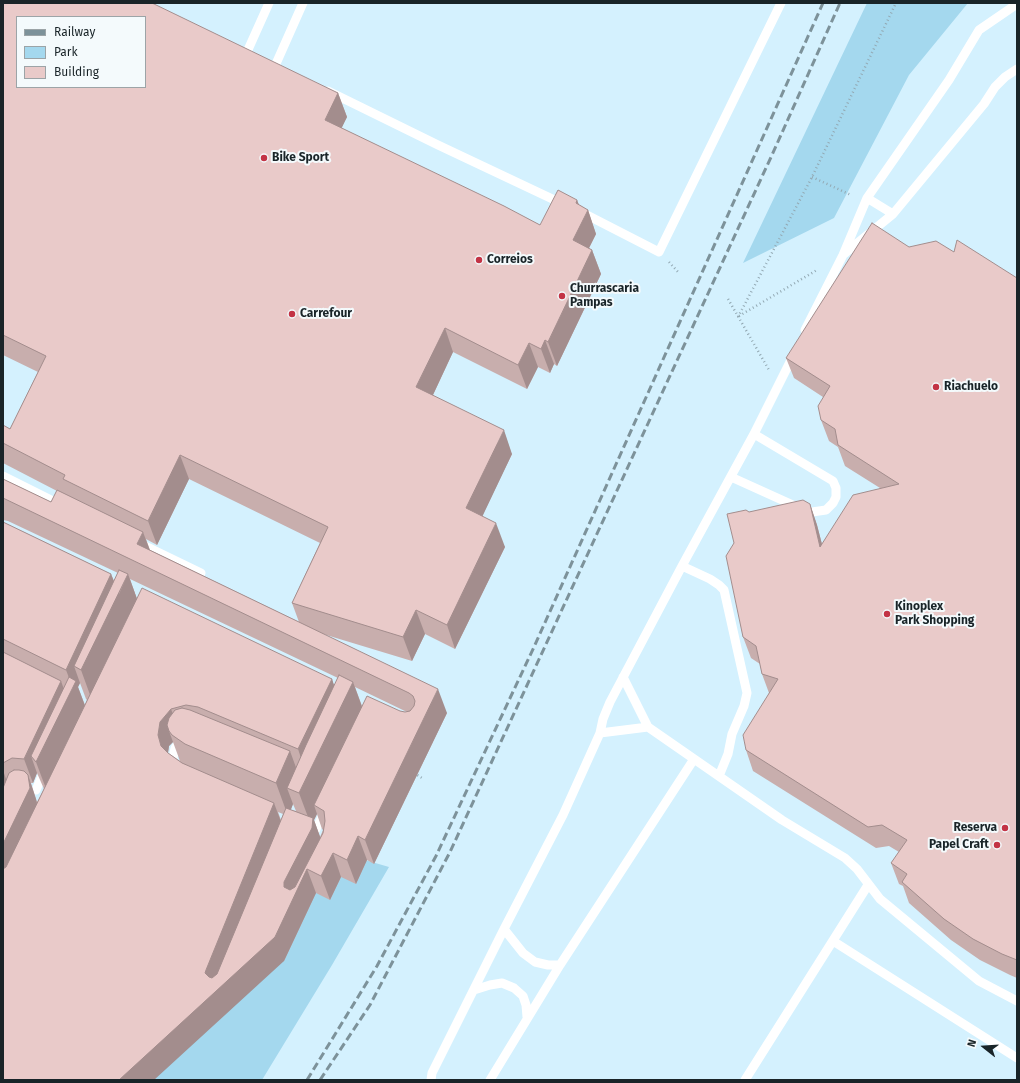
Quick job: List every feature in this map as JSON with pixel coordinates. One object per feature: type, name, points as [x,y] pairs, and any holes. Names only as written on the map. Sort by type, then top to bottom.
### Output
[{"type":"lane","points":[[247,52],[269,3]]},
{"type":"lane","points":[[286,71],[271,64],[303,3]]},
{"type":"lane","points":[[317,86],[351,101],[431,142],[579,211],[659,252],[781,3]]},
{"type":"lane","points":[[431,1080],[432,1073],[563,815],[600,733],[603,719],[610,702],[754,434],[843,255],[867,198],[949,80],[979,30],[1017,4]]},
{"type":"lane","points":[[843,255],[893,214],[984,104],[995,87],[1005,77],[1017,69]]},
{"type":"lane","points":[[867,198],[893,214]]},
{"type":"lane","points":[[731,477],[804,510],[812,512],[826,510],[833,503],[836,496],[836,488],[833,481],[754,434]]},
{"type":"lane","points":[[3,476],[74,511]]},
{"type":"lane","points":[[130,538],[201,573]]},
{"type":"lane","points":[[682,566],[719,584],[724,590],[747,693],[744,706],[732,734],[728,754],[719,776]]},
{"type":"lane","points":[[623,677],[648,727],[782,820],[845,858],[857,869],[880,899],[979,981],[1017,1001]]},
{"type":"lane","points":[[600,733],[648,727]]},
{"type":"lane","points":[[185,775],[175,766],[173,758],[175,748],[178,743],[184,737],[189,736]]},
{"type":"lane","points":[[490,1080],[560,965],[694,759]]},
{"type":"lane","points":[[25,788],[39,793],[48,763]]},
{"type":"lane","points":[[315,833],[327,806]]},
{"type":"lane","points":[[744,1080],[868,885]]},
{"type":"lane","points":[[504,929],[523,953],[536,962],[560,965]]},
{"type":"lane","points":[[833,941],[1017,1058]]},
{"type":"lane","points":[[474,990],[490,985],[502,984],[514,988],[523,996],[526,1005],[527,1017]]},
{"type":"path","points":[[738,317],[812,177],[896,3]]},
{"type":"path","points":[[812,177],[847,193]]},
{"type":"path","points":[[738,317],[843,255]]},
{"type":"path","points":[[728,299],[778,386]]},
{"type":"path","points":[[409,771],[422,778]]},
{"type":"green space","points":[[867,3],[968,3],[909,75],[834,218],[743,263]]},
{"type":"green space","points":[[365,860],[389,867],[332,965],[262,1080],[148,1080],[316,889],[341,871]]},
{"type":"building","name":"Carrefour","points":[[3,3],[152,3],[338,93],[325,120],[504,206],[540,225],[558,190],[577,200],[576,203],[588,210],[573,240],[592,250],[548,342],[545,340],[541,349],[529,343],[518,365],[445,328],[416,387],[504,430],[466,508],[496,523],[447,625],[416,610],[403,637],[292,603],[328,527],[180,455],[148,521],[63,479],[65,475],[3,443],[3,425],[10,429],[46,356],[3,335]]},
{"type":"building","points":[[872,223],[909,247],[936,241],[954,252],[957,240],[1017,278],[1017,960],[973,939],[944,919],[902,882],[907,874],[891,863],[907,840],[882,825],[868,827],[746,750],[743,735],[778,679],[762,674],[756,646],[743,637],[726,556],[734,543],[727,514],[746,510],[749,512],[803,500],[810,504],[820,547],[853,495],[899,484],[838,445],[835,429],[821,420],[818,406],[830,386],[786,358]]},
{"type":"building","points":[[3,479],[51,502],[57,490],[143,532],[137,544],[438,689],[365,840],[358,836],[347,860],[333,853],[321,876],[307,869],[275,937],[119,1080],[3,1080],[3,869],[6,867],[142,588],[332,679],[298,749],[198,707],[186,705],[171,709],[160,722],[158,735],[161,746],[182,763],[274,803],[206,970],[205,973],[209,977],[212,978],[217,974],[286,808],[313,818],[312,828],[284,882],[284,887],[290,890],[295,887],[323,833],[325,821],[324,811],[314,805],[367,696],[405,712],[410,711],[414,706],[415,701],[413,696],[409,693],[3,498]]},
{"type":"building","points":[[3,522],[111,574],[66,670],[3,639]]},
{"type":"building","points":[[119,570],[128,574],[81,670],[74,666]]},
{"type":"building","points":[[3,652],[61,681],[24,759],[12,758],[3,763]]},
{"type":"building","points":[[339,675],[353,682],[299,793],[287,788]]},
{"type":"building","points":[[69,677],[76,681],[36,762],[31,756]]},
{"type":"building","points":[[182,708],[290,751],[276,783],[185,744],[172,735],[167,725],[169,718],[175,710]]},
{"type":"building","points":[[14,770],[24,771],[28,775],[30,788],[3,844],[3,788],[9,773]]},
{"type":"railway","points":[[307,1080],[377,966],[436,856],[534,647],[823,3]]},
{"type":"railway","points":[[320,1080],[370,1005],[450,852],[772,155],[840,3]]},
{"type":"place","name":"Bike Sport","points":[[264,158]]},
{"type":"place","name":"Correios","points":[[479,260]]},
{"type":"place","name":"Churrascaria Pampas","points":[[562,296]]},
{"type":"place","name":"Carrefour","points":[[292,314]]},
{"type":"place","name":"Riachuelo","points":[[936,387]]},
{"type":"place","name":"Kinoplex Park Shopping","points":[[887,614]]},
{"type":"place","name":"Reserva","points":[[1005,828]]},
{"type":"place","name":"Papel Craft","points":[[997,845]]}]
